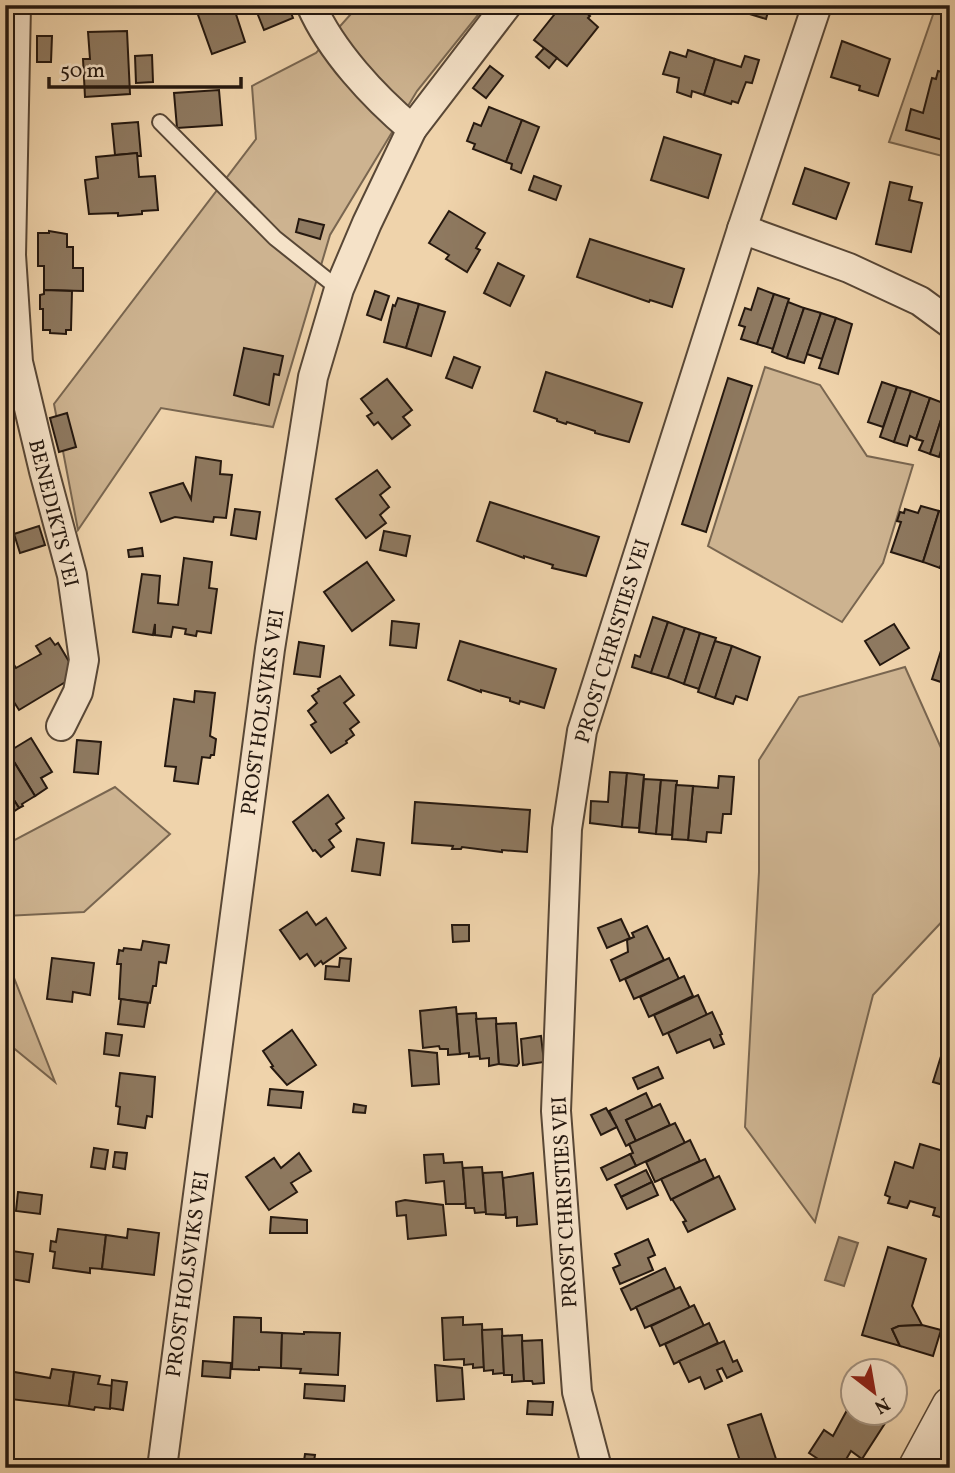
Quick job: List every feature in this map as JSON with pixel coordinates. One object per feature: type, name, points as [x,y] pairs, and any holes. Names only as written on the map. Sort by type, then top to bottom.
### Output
[{"type":"street","name":"BENEDIKTS VEI","points":[[16,5],[8,256],[18,362],[72,575],[84,660],[78,692],[61,726]]},
{"type":"street","points":[[311,5],[334,44],[382,104],[412,129]]},
{"type":"street","name":"PROST HOLSVIKS VEI","points":[[162,1468],[270,649],[313,377],[339,289],[412,129],[507,5]]},
{"type":"street","name":"PROST CHRISTIES VEI","points":[[597,1468],[577,1392],[556,1111],[566,829],[582,731],[742,229],[817,5]]},
{"type":"street","points":[[742,229],[849,268],[920,301],[950,323]]},
{"type":"street","points":[[916,1468],[950,1405]]},
{"type":"lane","points":[[160,122],[275,238],[339,289]]},
{"type":"shaded area","points":[[359,5],[486,5],[417,91],[330,235],[273,427],[161,408],[78,530],[54,404],[256,139],[252,86],[316,53]]},
{"type":"shaded area","points":[[936,6],[950,16],[950,158],[889,142]]},
{"type":"shaded area","points":[[765,367],[820,385],[867,456],[913,465],[883,563],[842,622],[708,546]]},
{"type":"shaded area","points":[[905,667],[950,768],[950,913],[873,995],[815,1222],[745,1127],[759,872],[759,760],[799,697]]},
{"type":"shaded area","points":[[115,787],[170,834],[84,912],[5,916],[5,845]]},
{"type":"shaded area","points":[[5,955],[55,1082],[5,1041]]},
{"type":"shaded area","points":[[839,1237],[858,1243],[844,1286],[825,1280]]},
{"type":"building","points":[[191,5],[233,5],[245,42],[212,54],[197,12],[194,13]]},
{"type":"building","points":[[257,5],[288,5],[293,18],[264,30],[256,10],[259,8]]},
{"type":"building","points":[[562,5],[577,5],[598,27],[567,66],[534,40]]},
{"type":"building","points":[[742,5],[770,5],[766,19],[740,11]]},
{"type":"building","points":[[127,31],[130,94],[85,97],[83,59],[90,59],[88,32]]},
{"type":"building","points":[[37,36],[52,36],[51,62],[37,62]]},
{"type":"building","points":[[842,41],[890,59],[878,96],[859,90],[860,86],[831,77]]},
{"type":"building","points":[[544,48],[557,58],[549,68],[536,57]]},
{"type":"building","points":[[688,50],[715,59],[704,95],[692,91],[691,97],[677,92],[679,78],[663,74],[670,52],[686,57]]},
{"type":"building","points":[[152,55],[153,82],[136,83],[135,56]]},
{"type":"building","points":[[745,56],[759,60],[752,83],[746,82],[738,103],[732,101],[731,104],[704,95],[715,59],[741,67]]},
{"type":"building","points":[[490,66],[503,76],[486,98],[473,88]]},
{"type":"building","points":[[938,71],[950,74],[950,142],[906,130],[911,109],[923,113],[932,78],[936,79]]},
{"type":"building","points":[[219,90],[222,125],[177,128],[174,93]]},
{"type":"building","points":[[489,107],[522,120],[506,162],[473,149],[475,144],[467,141],[474,123],[481,126]]},
{"type":"building","points":[[522,120],[539,127],[521,173],[511,169],[512,164],[506,162]]},
{"type":"building","points":[[138,122],[141,156],[137,156],[137,153],[115,155],[112,124]]},
{"type":"building","points":[[664,137],[721,155],[708,198],[651,180]]},
{"type":"building","points":[[137,153],[139,177],[155,176],[158,210],[118,216],[118,213],[89,214],[85,180],[98,178],[96,157]]},
{"type":"building","points":[[805,168],[849,183],[836,219],[793,204]]},
{"type":"building","points":[[534,176],[561,186],[556,200],[529,190]]},
{"type":"building","points":[[890,182],[912,187],[909,200],[922,203],[911,252],[876,244]]},
{"type":"building","points":[[449,211],[485,233],[476,248],[480,250],[467,272],[446,259],[449,255],[429,243]]},
{"type":"building","points":[[299,219],[324,225],[320,239],[296,232]]},
{"type":"building","points":[[49,231],[67,234],[67,247],[73,247],[73,268],[83,268],[83,291],[44,290],[44,266],[38,266],[38,233]]},
{"type":"building","points":[[590,239],[684,269],[672,307],[650,300],[649,302],[577,277]]},
{"type":"building","points":[[498,263],[524,276],[510,306],[484,293]]},
{"type":"building","points":[[758,288],[774,294],[757,344],[741,339],[745,327],[739,325],[745,308],[751,310]]},
{"type":"building","points":[[44,290],[72,291],[71,330],[66,330],[66,334],[43,330],[40,295],[44,294]]},
{"type":"building","points":[[375,291],[389,296],[381,320],[367,315]]},
{"type":"building","points":[[774,294],[789,299],[773,349],[757,344]]},
{"type":"building","points":[[398,298],[419,304],[406,348],[384,342],[393,305],[395,306]]},
{"type":"building","points":[[788,302],[804,308],[787,358],[772,352]]},
{"type":"building","points":[[419,304],[445,312],[431,356],[406,348]]},
{"type":"building","points":[[804,308],[821,313],[804,363],[787,358]]},
{"type":"building","points":[[821,313],[836,318],[822,359],[807,354]]},
{"type":"building","points":[[836,318],[852,324],[838,374],[819,368]]},
{"type":"building","points":[[244,348],[283,356],[279,375],[274,374],[269,405],[234,395]]},
{"type":"building","points":[[454,357],[480,367],[472,388],[446,378]]},
{"type":"building","points":[[546,372],[642,403],[629,442],[567,422],[566,424],[534,411]]},
{"type":"building","points":[[728,378],[752,386],[706,532],[682,524]]},
{"type":"building","points":[[387,379],[412,410],[403,417],[410,425],[392,439],[378,422],[374,425],[367,416],[372,413],[361,399]]},
{"type":"building","points":[[882,382],[897,387],[883,427],[868,422]]},
{"type":"building","points":[[897,387],[911,391],[894,442],[880,437]]},
{"type":"building","points":[[911,391],[930,398],[916,439],[910,436],[907,446],[894,442]]},
{"type":"building","points":[[930,398],[946,404],[930,454],[919,450],[923,441],[916,439]]},
{"type":"building","points":[[946,404],[950,405],[950,446],[948,449],[942,447],[939,457],[930,454]]},
{"type":"building","points":[[67,413],[76,447],[59,452],[50,418]]},
{"type":"building","points":[[196,457],[221,461],[220,474],[232,475],[226,518],[214,517],[213,522],[175,517],[161,522],[150,493],[183,483],[191,499]]},
{"type":"building","points":[[377,470],[390,487],[380,495],[389,507],[380,515],[386,523],[366,538],[336,499]]},
{"type":"building","points":[[490,502],[599,537],[586,576],[552,568],[553,565],[477,541]]},
{"type":"building","points":[[921,506],[939,511],[923,562],[891,552],[901,522],[897,521],[900,512],[904,513],[905,509],[918,513]]},
{"type":"building","points":[[235,509],[260,512],[256,539],[231,535]]},
{"type":"building","points":[[939,511],[950,515],[950,536],[940,568],[923,562]]},
{"type":"building","points":[[39,526],[45,545],[20,553],[14,534]]},
{"type":"building","points":[[384,531],[410,536],[406,556],[380,550]]},
{"type":"building","points":[[950,536],[950,571],[940,568]]},
{"type":"building","points":[[142,548],[143,556],[129,557],[128,550]]},
{"type":"building","points":[[184,558],[212,562],[209,588],[217,589],[211,633],[197,631],[196,636],[185,634],[186,629],[173,627],[171,637],[155,635],[155,624],[153,635],[133,632],[142,574],[160,576],[158,603],[178,605]]},
{"type":"building","points":[[367,562],[394,600],[352,631],[324,592]]},
{"type":"building","points":[[653,617],[668,622],[651,673],[632,667],[635,655],[640,657]]},
{"type":"building","points":[[392,621],[419,624],[416,648],[390,645]]},
{"type":"building","points":[[668,622],[685,628],[668,678],[651,673]]},
{"type":"building","points":[[950,622],[950,685],[932,679]]},
{"type":"building","points":[[894,624],[909,648],[880,665],[865,641]]},
{"type":"building","points":[[685,628],[700,633],[684,684],[668,678]]},
{"type":"building","points":[[700,633],[716,638],[699,689],[684,684]]},
{"type":"building","points":[[50,638],[55,645],[58,643],[77,675],[19,710],[5,688],[5,664],[11,660],[16,668],[41,654],[36,646]]},
{"type":"building","points":[[460,641],[556,669],[544,708],[520,701],[519,704],[510,701],[510,698],[481,692],[448,680]]},
{"type":"building","points":[[715,641],[732,646],[715,698],[698,692]]},
{"type":"building","points":[[299,642],[324,646],[320,677],[294,674]]},
{"type":"building","points":[[732,646],[760,657],[747,700],[736,696],[733,704],[715,698]]},
{"type":"building","points":[[340,676],[354,695],[344,703],[359,722],[350,729],[354,735],[347,743],[331,753],[311,725],[316,722],[308,711],[317,703],[312,696],[318,689]]},
{"type":"building","points":[[195,691],[215,693],[210,736],[216,739],[214,755],[210,758],[202,757],[198,784],[174,781],[176,767],[165,766],[174,699],[194,702]]},
{"type":"building","points":[[31,738],[52,772],[41,778],[47,788],[35,796],[8,752]]},
{"type":"building","points":[[77,740],[101,742],[98,774],[74,772]]},
{"type":"building","points":[[8,752],[35,796],[19,808],[5,786],[5,754]]},
{"type":"building","points":[[610,772],[627,773],[622,827],[590,823],[591,801],[608,802]]},
{"type":"building","points":[[627,773],[644,775],[639,828],[622,827]]},
{"type":"building","points":[[719,776],[734,777],[731,814],[723,814],[721,833],[707,832],[706,842],[688,840],[693,786],[718,788]]},
{"type":"building","points":[[644,779],[661,780],[656,834],[639,832]]},
{"type":"building","points":[[661,780],[677,781],[672,835],[656,834]]},
{"type":"building","points":[[676,785],[693,786],[688,840],[672,839]]},
{"type":"building","points":[[5,786],[19,808],[10,814],[5,814]]},
{"type":"building","points":[[328,795],[344,818],[336,824],[341,831],[329,840],[334,847],[321,857],[313,851],[293,822]]},
{"type":"building","points":[[415,802],[530,810],[527,852],[462,847],[452,849],[453,846],[412,843]]},
{"type":"building","points":[[357,839],[384,843],[380,875],[352,871]]},
{"type":"building","points":[[307,912],[316,925],[326,918],[346,948],[323,964],[321,961],[315,966],[307,954],[300,959],[280,930]]},
{"type":"building","points":[[621,919],[630,938],[607,948],[598,928]]},
{"type":"building","points":[[452,925],[469,925],[469,941],[453,942]]},
{"type":"building","points":[[647,926],[664,960],[620,981],[611,960],[628,952],[627,940],[634,937],[632,933]]},
{"type":"building","points":[[143,941],[169,945],[166,963],[159,962],[156,986],[153,986],[150,1003],[119,999],[119,950],[141,950]]},
{"type":"building","points":[[52,958],[94,963],[90,995],[73,992],[72,1002],[47,999]]},
{"type":"building","points":[[340,958],[351,959],[349,981],[325,979],[326,966],[339,967]]},
{"type":"building","points":[[669,958],[679,979],[634,999],[625,979]]},
{"type":"building","points":[[684,976],[693,996],[649,1017],[640,997]]},
{"type":"building","points":[[698,995],[707,1015],[663,1035],[654,1015]]},
{"type":"building","points":[[121,999],[148,1003],[144,1027],[118,1024]]},
{"type":"building","points":[[456,1007],[460,1054],[448,1055],[448,1049],[440,1049],[439,1046],[423,1048],[420,1011]]},
{"type":"building","points":[[712,1012],[724,1044],[714,1048],[710,1039],[677,1053],[668,1033]]},
{"type":"building","points":[[476,1013],[480,1056],[469,1057],[469,1053],[460,1054],[457,1014]]},
{"type":"building","points":[[496,1018],[499,1064],[489,1066],[489,1058],[480,1059],[476,1019]]},
{"type":"building","points":[[516,1023],[519,1063],[517,1066],[499,1064],[496,1024]]},
{"type":"building","points":[[950,1027],[950,1087],[933,1082]]},
{"type":"building","points":[[292,1030],[316,1065],[287,1085],[271,1067],[273,1066],[263,1051]]},
{"type":"building","points":[[106,1033],[122,1035],[119,1056],[104,1054]]},
{"type":"building","points":[[541,1036],[544,1062],[523,1065],[521,1039]]},
{"type":"building","points":[[409,1050],[437,1053],[439,1084],[412,1086]]},
{"type":"building","points":[[658,1067],[663,1078],[638,1089],[633,1078]]},
{"type":"building","points":[[120,1073],[155,1077],[152,1117],[147,1116],[145,1128],[118,1124],[120,1107],[116,1106]]},
{"type":"building","points":[[270,1089],[303,1092],[301,1108],[268,1105]]},
{"type":"building","points":[[646,1093],[653,1108],[626,1120],[636,1141],[626,1146],[609,1111]]},
{"type":"building","points":[[354,1104],[366,1106],[365,1113],[353,1112]]},
{"type":"building","points":[[660,1104],[670,1125],[636,1141],[626,1120]]},
{"type":"building","points":[[606,1108],[617,1127],[601,1135],[591,1115]]},
{"type":"building","points":[[675,1123],[685,1143],[636,1166],[629,1144]]},
{"type":"building","points":[[690,1140],[700,1161],[655,1182],[646,1162]]},
{"type":"building","points":[[920,1144],[950,1153],[950,1173],[946,1186],[950,1187],[950,1220],[933,1215],[935,1208],[910,1201],[907,1208],[888,1203],[890,1197],[885,1195],[895,1162],[913,1168]]},
{"type":"building","points":[[94,1148],[108,1150],[105,1169],[91,1167]]},
{"type":"building","points":[[115,1152],[127,1153],[125,1169],[113,1167]]},
{"type":"building","points":[[299,1153],[311,1171],[291,1183],[297,1192],[269,1210],[246,1177],[274,1158],[281,1168]]},
{"type":"building","points":[[443,1154],[444,1163],[462,1162],[464,1204],[446,1204],[444,1181],[426,1183],[424,1155]]},
{"type":"building","points":[[630,1154],[636,1166],[607,1180],[601,1168]]},
{"type":"building","points":[[705,1159],[714,1178],[671,1200],[661,1179]]},
{"type":"building","points":[[482,1167],[486,1212],[475,1213],[474,1208],[466,1208],[463,1168]]},
{"type":"building","points":[[646,1170],[652,1182],[621,1197],[615,1185]]},
{"type":"building","points":[[502,1172],[506,1212],[504,1215],[486,1214],[483,1173]]},
{"type":"building","points":[[533,1173],[537,1224],[517,1226],[517,1217],[506,1218],[503,1178]]},
{"type":"building","points":[[719,1176],[735,1209],[688,1232],[683,1222],[686,1221],[672,1199]]},
{"type":"building","points":[[652,1182],[658,1195],[627,1209],[621,1197]]},
{"type":"building","points":[[18,1192],[42,1195],[40,1214],[16,1211]]},
{"type":"building","points":[[405,1200],[443,1205],[446,1235],[408,1239],[406,1215],[397,1216],[396,1202]]},
{"type":"building","points":[[271,1217],[307,1220],[307,1233],[270,1233]]},
{"type":"building","points":[[58,1229],[106,1235],[102,1269],[90,1268],[90,1273],[53,1268],[55,1252],[50,1251],[51,1241],[56,1242]]},
{"type":"building","points":[[128,1229],[159,1233],[154,1275],[102,1269],[106,1235],[127,1238]]},
{"type":"building","points":[[648,1239],[655,1255],[648,1258],[653,1270],[620,1284],[613,1268],[620,1265],[615,1254]]},
{"type":"building","points":[[888,1247],[926,1259],[912,1306],[922,1325],[892,1329],[900,1346],[862,1335]]},
{"type":"building","points":[[5,1250],[33,1254],[29,1282],[5,1278]]},
{"type":"building","points":[[665,1268],[675,1289],[631,1310],[621,1289]]},
{"type":"building","points":[[680,1287],[690,1308],[645,1328],[636,1307]]},
{"type":"building","points":[[694,1305],[704,1326],[660,1346],[651,1326]]},
{"type":"building","points":[[234,1317],[261,1318],[261,1332],[282,1333],[281,1368],[232,1369]]},
{"type":"building","points":[[463,1317],[463,1325],[482,1324],[484,1367],[464,1365],[464,1359],[444,1360],[442,1318]]},
{"type":"building","points":[[709,1323],[718,1343],[674,1364],[665,1344]]},
{"type":"building","points":[[922,1325],[941,1330],[933,1356],[900,1346],[892,1329]]},
{"type":"building","points":[[502,1329],[504,1373],[493,1374],[493,1370],[484,1371],[482,1330]]},
{"type":"building","points":[[282,1333],[340,1333],[338,1375],[300,1373],[301,1369],[281,1368]]},
{"type":"building","points":[[522,1335],[524,1381],[512,1382],[512,1375],[504,1375],[502,1336]]},
{"type":"building","points":[[542,1340],[544,1383],[533,1384],[532,1381],[524,1381],[522,1341]]},
{"type":"building","points":[[724,1341],[733,1362],[737,1360],[742,1371],[727,1378],[722,1368],[717,1370],[722,1381],[705,1389],[700,1377],[689,1382],[679,1361]]},
{"type":"building","points":[[203,1361],[231,1363],[230,1378],[202,1376]]},
{"type":"building","points":[[435,1365],[462,1368],[464,1399],[437,1401]]},
{"type":"building","points":[[52,1369],[74,1372],[69,1406],[10,1399],[14,1372],[50,1378]]},
{"type":"building","points":[[74,1372],[100,1376],[98,1384],[113,1386],[110,1409],[95,1407],[94,1410],[69,1406]]},
{"type":"building","points":[[112,1380],[127,1382],[123,1410],[110,1408]]},
{"type":"building","points":[[305,1384],[345,1386],[344,1401],[304,1398]]},
{"type":"building","points":[[528,1401],[553,1402],[552,1415],[527,1414]]},
{"type":"building","points":[[761,1414],[779,1468],[738,1468],[742,1467],[728,1425]]},
{"type":"building","points":[[839,1425],[839,1428],[882,1428],[862,1459],[851,1451],[841,1468],[832,1468],[809,1453],[824,1430],[833,1436]]},
{"type":"building","points":[[305,1454],[315,1455],[313,1468],[303,1468]]}]
